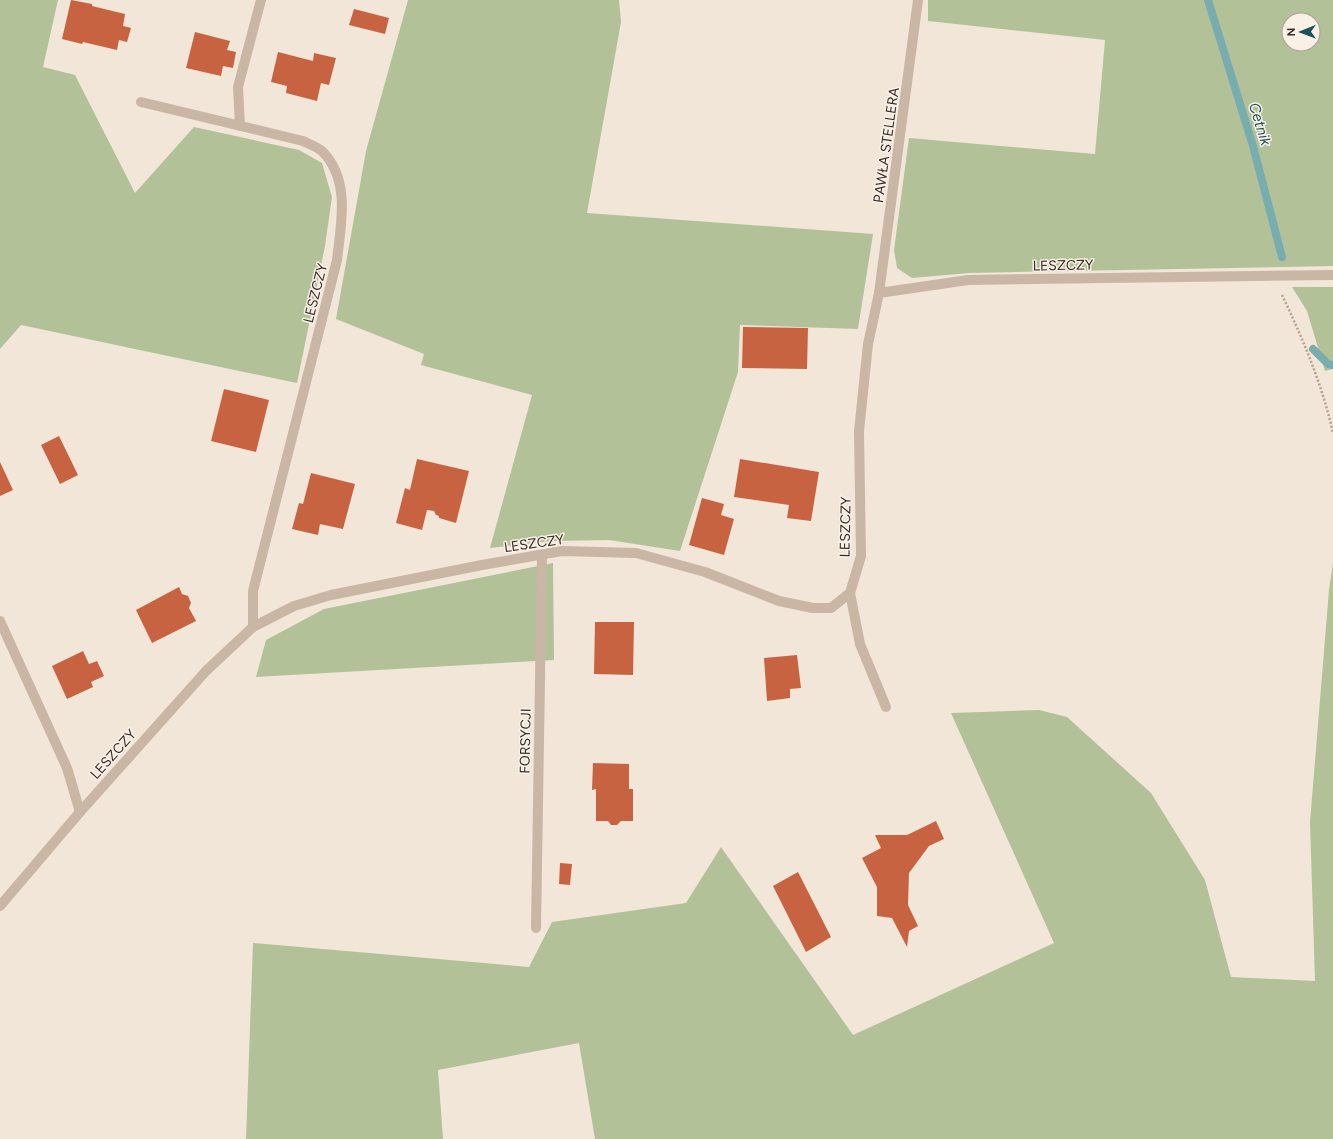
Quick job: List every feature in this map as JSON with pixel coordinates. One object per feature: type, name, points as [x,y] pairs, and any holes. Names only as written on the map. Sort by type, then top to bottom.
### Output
[{"type":"street","points":[[240,126],[238,88],[261,0]]},
{"type":"street","name":"PAWŁA STELLERA","points":[[879,293],[918,0]]},
{"type":"street","name":"LESZCZY","points":[[141,102],[303,141],[322,151],[336,170],[341,185],[342,218],[337,260],[253,591],[253,627]]},
{"type":"street","name":"LESZCZY","points":[[0,906],[80,812],[206,671],[253,627],[294,606],[331,595],[562,552],[636,553],[706,572],[779,601],[813,608],[831,608],[850,593],[861,556],[859,432],[868,344],[879,293],[968,280],[1333,275]]},
{"type":"street","name":"FORSYCJI","points":[[536,928],[542,555]]},
{"type":"street","points":[[850,593],[860,644],[886,707]]},
{"type":"street","points":[[0,621],[67,768],[80,812]]},
{"type":"path","points":[[1273,275],[1306,345],[1329,413],[1333,433]]},
{"type":"green space","points":[[0,0],[58,0],[43,67],[75,75],[135,193],[194,127],[299,150],[322,163],[332,197],[325,246],[297,383],[21,325],[0,349]]},
{"type":"green space","points":[[408,0],[619,0],[621,22],[587,213],[873,234],[858,329],[740,325],[738,372],[680,551],[609,540],[551,541],[490,548],[532,395],[421,365],[424,354],[336,319],[366,151]]},
{"type":"green space","points":[[928,0],[1333,0],[1333,266],[969,273],[912,278],[897,268],[894,250],[909,138],[1095,154],[1105,40],[928,21]]},
{"type":"green space","points":[[1292,287],[1333,287],[1333,369],[1325,371],[1307,311]]},
{"type":"green space","points":[[553,563],[554,660],[256,677],[266,640],[324,609]]},
{"type":"green space","points":[[1333,563],[1333,1139],[595,1139],[579,1043],[438,1070],[443,1139],[246,1139],[253,943],[529,967],[552,922],[686,903],[721,847],[853,1035],[1054,943],[951,713],[1039,710],[1067,717],[1151,793],[1205,880],[1231,977],[1315,981],[1310,822],[1329,590]]},
{"type":"building","points":[[71,0],[92,4],[92,6],[125,14],[123,26],[131,28],[127,42],[119,40],[117,50],[62,39]]},
{"type":"building","points":[[354,9],[389,18],[385,34],[349,25]]},
{"type":"building","points":[[195,32],[230,41],[227,50],[236,52],[233,68],[223,66],[221,76],[186,68]]},
{"type":"building","points":[[278,52],[313,61],[314,53],[336,58],[329,85],[321,83],[317,101],[286,93],[287,86],[271,82]]},
{"type":"building","points":[[743,327],[808,328],[807,369],[742,368]]},
{"type":"building","points":[[224,389],[269,400],[256,452],[211,441]]},
{"type":"building","points":[[59,436],[78,475],[60,484],[41,445]]},
{"type":"building","points":[[417,459],[469,471],[456,523],[439,518],[434,511],[427,510],[422,530],[396,523],[405,488],[410,490]]},
{"type":"building","points":[[740,459],[819,472],[811,521],[787,518],[789,505],[734,497]]},
{"type":"building","points":[[0,462],[13,490],[0,496]]},
{"type":"building","points":[[311,473],[355,484],[343,529],[320,524],[318,535],[292,529],[299,503],[303,504]]},
{"type":"building","points":[[702,498],[724,504],[721,515],[734,519],[724,555],[689,545]]},
{"type":"building","points":[[179,587],[182,594],[188,596],[191,603],[189,608],[196,621],[152,643],[136,610]]},
{"type":"building","points":[[595,622],[634,622],[633,675],[594,674]]},
{"type":"building","points":[[83,651],[89,664],[97,661],[104,676],[91,682],[93,687],[67,699],[52,666]]},
{"type":"building","points":[[797,655],[801,688],[790,689],[790,698],[767,701],[764,658]]},
{"type":"building","points":[[593,763],[629,764],[629,789],[633,789],[633,821],[621,821],[617,825],[611,825],[608,821],[596,821],[596,789],[592,790]]},
{"type":"building","points":[[936,821],[944,839],[929,846],[909,873],[908,905],[918,926],[909,931],[907,947],[892,918],[877,916],[877,887],[862,858],[881,848],[875,835],[907,835]]},
{"type":"building","points":[[560,863],[572,864],[570,885],[559,884]]},
{"type":"building","points":[[798,872],[831,937],[806,952],[773,886]]},
{"type":"waterway","name":"Cetnik","points":[[1208,0],[1253,146],[1282,257]]},
{"type":"waterway","name":"Cetnik","points":[[1313,349],[1328,364],[1333,365]]}]
